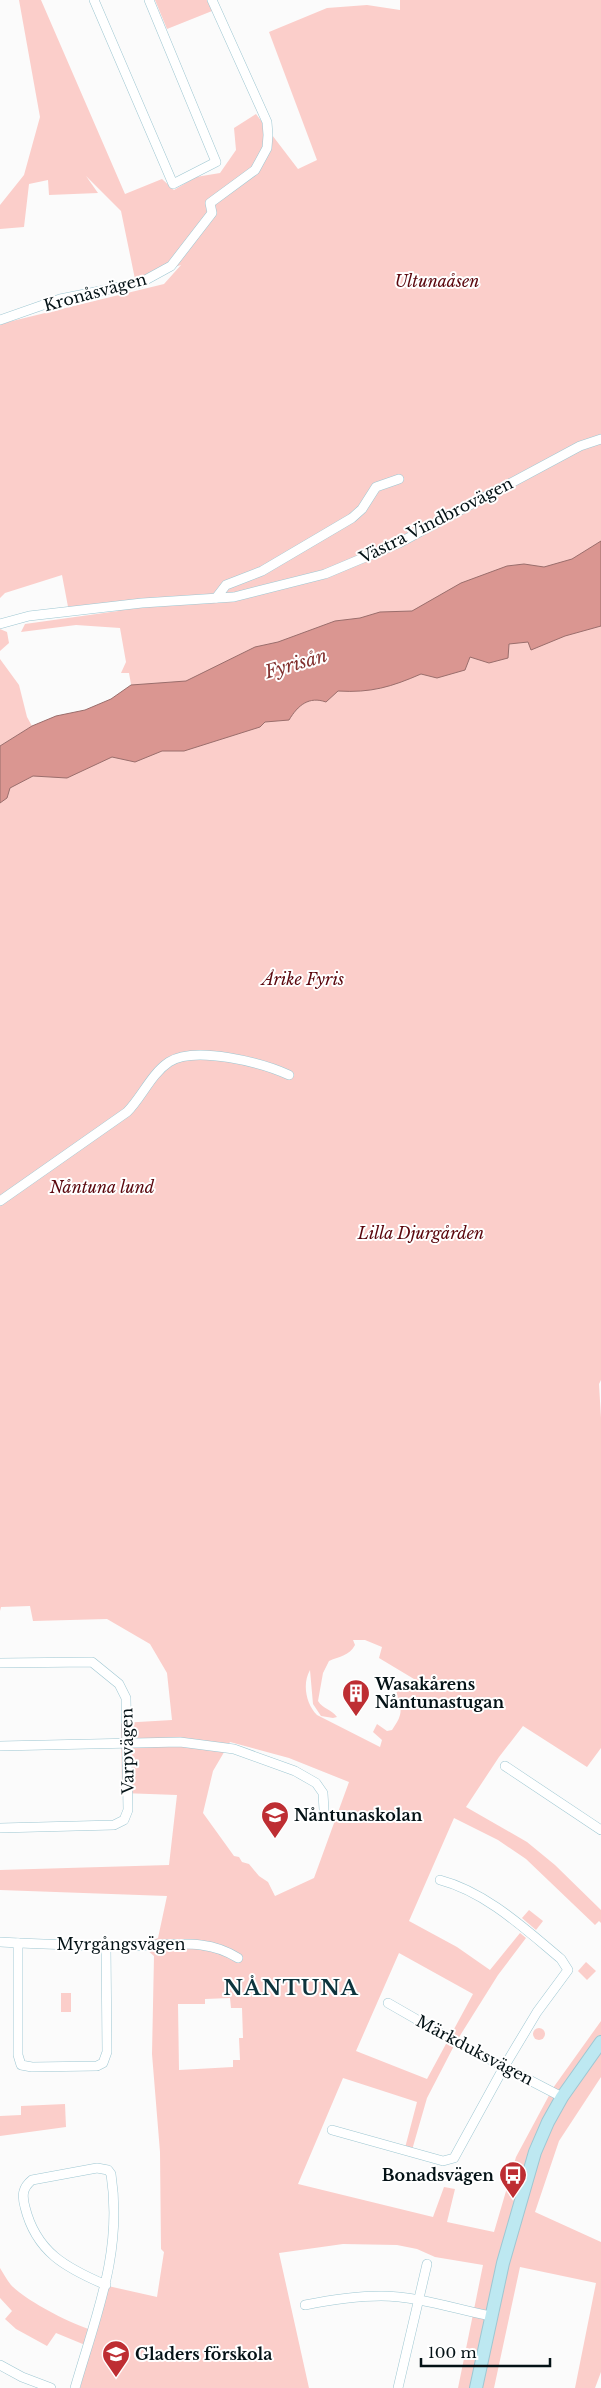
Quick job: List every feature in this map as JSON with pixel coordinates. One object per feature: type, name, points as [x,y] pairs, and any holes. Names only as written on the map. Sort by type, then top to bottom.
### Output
[{"type":"street","points":[[94,0],[173,184],[216,162],[149,0]]},
{"type":"street","name":"Kronåsvägen","points":[[0,320],[60,299],[140,283],[171,266],[212,213],[206,205],[255,170],[267,148],[267,122],[212,0]]},
{"type":"street","name":"Västra Vindbrovägen","points":[[0,624],[28,616],[142,603],[234,596],[324,574],[399,543],[580,446],[601,439]]},
{"type":"street","points":[[216,598],[226,585],[262,571],[352,518],[362,509],[376,487],[399,479]]},
{"type":"street","points":[[0,1201],[127,1112],[136,1103],[159,1071],[171,1061],[189,1057],[230,1057],[269,1066],[289,1075]]},
{"type":"street","name":"Varpvägen","points":[[0,1663],[92,1662],[119,1684],[126,1698],[128,1742],[128,1810],[124,1820],[114,1825],[0,1828]]},
{"type":"street","points":[[0,1746],[180,1742],[234,1749],[295,1771],[316,1783],[323,1793],[324,1810]]},
{"type":"street","points":[[506,1766],[601,1830]]},
{"type":"street","points":[[332,2130],[443,2161],[452,2160],[459,2152],[504,2067],[537,2012],[568,1970],[567,1966],[526,1931],[488,1903],[454,1883],[440,1880]]},
{"type":"street","name":"Myrgångsvägen","points":[[0,1942],[106,1946],[150,1945],[171,1942],[202,1944],[228,1951],[238,1958]]},
{"type":"street","points":[[18,1943],[18,2054],[21,2065],[32,2067],[97,2066],[103,2063],[107,2052],[106,1946]]},
{"type":"street","name":"Märkduksvägen","points":[[388,2003],[562,2097]]},
{"type":"street","points":[[476,2388],[502,2263],[535,2152],[548,2122],[562,2097],[601,2042]]},
{"type":"street","points":[[75,2388],[106,2285],[111,2264],[115,2214],[111,2174],[108,2170],[97,2168],[32,2180],[25,2187],[23,2197],[29,2222],[41,2244],[55,2258],[72,2269],[106,2285]]},
{"type":"street","points":[[398,2388],[427,2264]]},
{"type":"street","points":[[305,2305],[366,2296],[390,2296],[490,2316]]},
{"type":"street","points":[[0,2365],[22,2377],[51,2388]]},
{"type":"green space","name":"Årike Fyris","points":[[19,0],[41,0],[125,194],[162,179],[174,190],[196,177],[220,173],[236,150],[234,128],[256,114],[298,169],[317,160],[269,32],[327,8],[367,5],[400,10],[400,0],[601,0],[601,1380],[599,1384],[601,1418],[601,1748],[587,1767],[523,1726],[499,1757],[466,1807],[527,1842],[555,1865],[601,1910],[601,1923],[599,1921],[595,1925],[526,1859],[498,1840],[454,1818],[409,1921],[457,1947],[490,1970],[520,1933],[526,1938],[498,1975],[456,2042],[427,2098],[412,2150],[405,2148],[417,2102],[343,2078],[298,2184],[433,2217],[444,2187],[455,2189],[447,2222],[494,2232],[516,2157],[553,2088],[601,2021],[601,2077],[559,2141],[535,2212],[601,2242],[601,2372],[595,2388],[575,2388],[596,2283],[520,2267],[494,2388],[458,2388],[483,2265],[435,2257],[417,2249],[397,2245],[343,2244],[279,2253],[309,2388],[80,2388],[90,2347],[56,2333],[47,2346],[16,2329],[5,2319],[12,2311],[0,2298],[0,2268],[11,2285],[27,2298],[63,2318],[95,2331],[108,2286],[157,2297],[164,2252],[161,2249],[160,2152],[152,2054],[154,1956],[146,1949],[151,1941],[158,1938],[167,1896],[0,1890],[0,1870],[169,1865],[177,1795],[122,1793],[121,1723],[172,1720],[167,1673],[150,1644],[107,1619],[33,1621],[30,1606],[1,1607],[0,1611],[0,773],[139,729],[129,673],[121,673],[126,662],[120,628],[76,625],[21,632],[25,624],[118,611],[118,606],[69,612],[62,575],[5,593],[0,598],[0,324],[164,284],[181,265],[135,279],[121,211],[86,176],[98,193],[49,195],[48,180],[29,184],[24,227],[0,229],[0,205],[24,175],[40,117]],"holes":[[[353,1640],[365,1640],[382,1647],[379,1658],[419,1682],[416,1689],[408,1690],[404,1684],[397,1685],[396,1689],[401,1711],[398,1721],[392,1730],[387,1731],[377,1724],[373,1732],[382,1740],[380,1747],[317,1715],[310,1705],[306,1694],[306,1681],[310,1670],[313,1704],[321,1716],[337,1717],[318,1701],[323,1673],[329,1661],[347,1654],[355,1645]],[[230,1742],[289,1758],[349,1782],[314,1878],[275,1896],[268,1882],[259,1876],[249,1864],[242,1862],[239,1857],[234,1856],[203,1813],[213,1771]],[[399,1953],[473,1994],[427,2079],[356,2051]],[[230,1998],[231,2008],[242,2008],[243,2038],[239,2038],[240,2060],[233,2060],[233,2067],[179,2070],[178,2004],[205,2004],[205,1999]]]},
{"type":"green space","points":[[155,0],[207,0],[212,11],[167,29]]},
{"type":"green space","points":[[0,629],[7,632],[9,643],[0,651]]},
{"type":"green space","points":[[0,659],[19,685],[27,717],[32,726],[0,746]]},
{"type":"green space","points":[[529,1910],[543,1921],[536,1930],[522,1918]]},
{"type":"green space","points":[[586,1962],[596,1971],[587,1980],[578,1971]]},
{"type":"green space","points":[[61,1993],[71,1993],[71,2012],[61,2012]]},
{"type":"green space","points":[[537,2028],[541,2028],[545,2034],[541,2040],[537,2040],[533,2036],[533,2032]]},
{"type":"green space","points":[[65,2104],[66,2127],[0,2136],[0,2116],[21,2115],[21,2106]]},
{"type":"water","name":"Fyrisån","points":[[601,541],[601,626],[565,636],[531,650],[528,642],[509,644],[508,658],[489,663],[470,657],[465,670],[437,678],[421,674],[381,688],[361,691],[338,691],[326,702],[314,700],[304,703],[289,720],[265,722],[260,727],[184,751],[162,751],[135,762],[112,757],[67,778],[33,776],[10,788],[7,798],[0,803],[0,746],[32,726],[56,716],[85,710],[111,699],[131,685],[186,681],[255,647],[278,642],[335,621],[360,618],[380,612],[412,611],[461,583],[507,566],[524,564],[544,567],[572,559]]},
{"type":"place","name":"Wasakårens Nåntunastugan","points":[[356,1717]]},
{"type":"place","name":"Nåntunaskolan","points":[[275,1839]]},
{"type":"place","name":"Bonadsvägen","points":[[513,2199]]},
{"type":"place","name":"Gladers förskola","points":[[116,2378]]},
{"type":"district","name":"NÅNTUNA","points":[[291,1988]]},
{"type":"park label","name":"Ultunaåsen","points":[[437,281]]},
{"type":"park label","name":"Nåntuna lund","points":[[102,1187]]},
{"type":"park label","name":"Lilla Djurgården","points":[[421,1233]]}]
